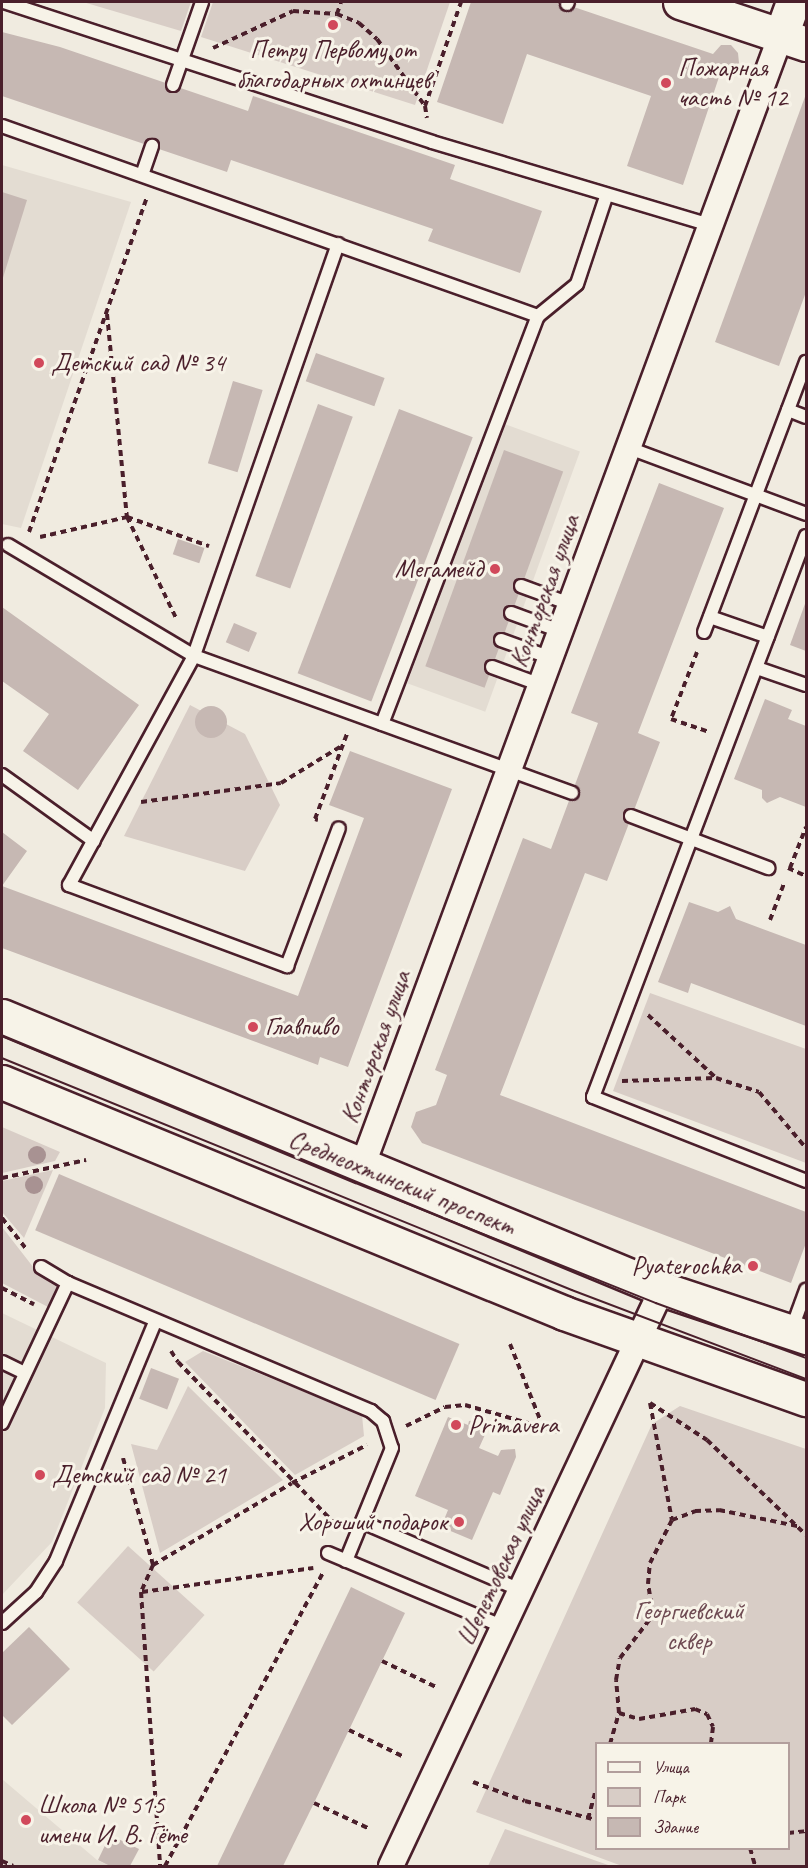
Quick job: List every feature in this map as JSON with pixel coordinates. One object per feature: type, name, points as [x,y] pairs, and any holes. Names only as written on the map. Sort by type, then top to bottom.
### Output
[{"type":"main road","points":[[680,2],[794,39],[793,2]]},
{"type":"main road","name":"Среднеохтинский проспект","points":[[2,1016],[362,1167],[662,1289],[798,1335]]},
{"type":"main road","points":[[2,1082],[564,1313],[807,1399]]},
{"type":"street","name":"Конторская улица","points":[[362,1167],[711,225],[794,39]]},
{"type":"street","name":"Шепетовская улица","points":[[390,1866],[662,1289]]},
{"type":"lane","points":[[4,2],[606,197],[677,213],[711,225]]},
{"type":"lane","points":[[173,85],[202,2]]},
{"type":"lane","points":[[2,126],[538,316]]},
{"type":"lane","points":[[148,177],[152,146]]},
{"type":"lane","points":[[382,724],[538,316],[577,284],[606,197]]},
{"type":"lane","points":[[338,244],[194,656],[69,885],[287,966],[339,828]]},
{"type":"lane","points":[[704,633],[807,362]]},
{"type":"lane","points":[[788,410],[807,417]]},
{"type":"lane","points":[[629,448],[807,514]]},
{"type":"lane","points":[[807,537],[593,1097],[807,1181]]},
{"type":"lane","points":[[8,545],[194,656],[572,793]]},
{"type":"lane","points":[[521,586],[570,604]]},
{"type":"lane","points":[[511,613],[560,632]]},
{"type":"lane","points":[[710,617],[768,637]]},
{"type":"lane","points":[[501,640],[550,658]]},
{"type":"lane","points":[[492,667],[541,685]]},
{"type":"lane","points":[[757,668],[807,685]]},
{"type":"lane","points":[[2,775],[94,841]]},
{"type":"lane","points":[[631,816],[768,868]]},
{"type":"lane","points":[[41,1267],[68,1283],[155,1322],[371,1411],[383,1421],[392,1448],[346,1561]]},
{"type":"lane","points":[[2,1423],[68,1283]]},
{"type":"lane","points":[[798,1335],[807,1290]]},
{"type":"lane","points":[[2,1623],[36,1592],[74,1527],[112,1420],[155,1322]]},
{"type":"lane","points":[[2,1362],[25,1373]]},
{"type":"lane","points":[[362,1522],[521,1590]]},
{"type":"lane","points":[[328,1553],[504,1627]]},
{"type":"path","points":[[337,14],[341,2]]},
{"type":"path","points":[[425,106],[461,2]]},
{"type":"path","points":[[182,61],[292,11],[337,14],[359,24],[377,39],[425,106],[432,142]]},
{"type":"path","points":[[25,541],[107,310],[148,177]]},
{"type":"path","points":[[107,310],[127,517],[194,656]]},
{"type":"path","points":[[8,545],[127,517],[206,545]]},
{"type":"path","points":[[704,633],[671,719],[730,739]]},
{"type":"path","points":[[339,828],[315,819],[355,714]]},
{"type":"path","points":[[113,805],[281,783],[343,745]]},
{"type":"path","points":[[770,920],[807,826]]},
{"type":"path","points":[[634,988],[647,1014],[716,1078]]},
{"type":"path","points":[[593,1097],[621,1081],[716,1078],[759,1092],[807,1148]]},
{"type":"path","points":[[2,1178],[86,1160]]},
{"type":"path","points":[[2,1218],[41,1267]]},
{"type":"path","points":[[2,1288],[53,1314]]},
{"type":"path","points":[[155,1322],[178,1362],[292,1483],[354,1541]]},
{"type":"path","points":[[510,1344],[543,1427]]},
{"type":"path","points":[[610,1742],[619,1713],[616,1680],[620,1658],[653,1615],[648,1584],[650,1563],[672,1520],[650,1402],[707,1440],[807,1534]]},
{"type":"path","points":[[160,1866],[141,1592],[153,1565],[292,1483],[445,1407],[465,1405],[559,1432]]},
{"type":"path","points":[[112,1420],[153,1565]]},
{"type":"path","points":[[672,1520],[695,1511],[719,1510],[797,1526]]},
{"type":"path","points":[[141,1592],[326,1566],[165,1866]]},
{"type":"path","points":[[382,1661],[438,1688]]},
{"type":"path","points":[[619,1713],[639,1719],[695,1709],[707,1714],[713,1727],[711,1742]]},
{"type":"path","points":[[349,1730],[404,1757]]},
{"type":"path","points":[[473,1782],[595,1820]]},
{"type":"path","points":[[588,1819],[595,1796]]},
{"type":"path","points":[[314,1803],[370,1829]]},
{"type":"path","points":[[790,1833],[807,1831]]},
{"type":"path","points":[[750,1850],[754,1866]]},
{"type":"path","points":[[2,1861],[13,1866]]},
{"type":"shaded area","name":"Детский сад № 34","points":[[2,165],[131,202],[21,528],[2,524]]},
{"type":"shaded area","name":"Мегамейд","points":[[502,423],[580,451],[485,712],[407,683]]},
{"type":"shaded area","name":"Детский сад № 21","points":[[2,1313],[106,1363],[105,1408],[52,1542],[2,1595]]},
{"type":"shaded area","name":"Школа № 515 имени И. В. Гёте","points":[[2,1779],[97,1860],[110,1866],[2,1866]]},
{"type":"green space","points":[[83,2],[191,2],[181,31]]},
{"type":"green space","points":[[213,2],[450,2],[415,105],[201,37]]},
{"type":"green space","points":[[190,705],[245,734],[280,805],[245,871],[124,836]]},
{"type":"green space","points":[[650,993],[806,1049],[806,1163],[613,1091]]},
{"type":"green space","points":[[2,1127],[60,1152],[55,1161],[2,1173]]},
{"type":"green space","points":[[53,1170],[24,1238],[2,1212],[2,1181]]},
{"type":"green space","points":[[2,1227],[37,1272],[60,1285],[50,1308],[2,1283]]},
{"type":"green space","points":[[203,1351],[362,1415],[364,1436],[295,1475],[185,1362]]},
{"type":"green space","points":[[188,1386],[283,1480],[160,1553],[131,1444],[157,1450]]},
{"type":"green space","name":"Георгиевский сквер","points":[[680,1406],[806,1449],[806,1866],[622,1866],[476,1812],[652,1424]]},
{"type":"green space","points":[[128,1546],[205,1615],[154,1671],[77,1602]]},
{"type":"green space","points":[[505,1829],[611,1866],[488,1866]]},
{"type":"building","name":"Пожарная часть № 12","points":[[471,2],[559,2],[713,54],[721,45],[731,45],[738,53],[739,63],[731,71],[721,71],[683,185],[627,166],[651,96],[527,54],[503,124],[437,102]]},
{"type":"building","points":[[2,32],[60,47],[248,111],[253,96],[455,165],[450,179],[542,211],[520,273],[428,241],[433,229],[231,160],[227,172],[2,96]]},
{"type":"building","points":[[806,94],[806,292],[779,366],[715,342]]},
{"type":"building","points":[[2,192],[27,200],[2,281]]},
{"type":"building","points":[[316,353],[385,378],[374,406],[306,381]]},
{"type":"building","points":[[233,381],[263,390],[238,472],[208,463]]},
{"type":"building","points":[[318,404],[353,417],[290,589],[255,576]]},
{"type":"building","points":[[399,409],[473,437],[371,702],[298,673]]},
{"type":"building","name":"Мегамейд","points":[[504,450],[563,472],[485,688],[425,666]]},
{"type":"building","points":[[659,483],[724,508],[638,733],[660,742],[607,881],[585,873],[500,1095],[806,1212],[806,1243],[791,1283],[422,1143],[411,1127],[416,1112],[436,1105],[447,1075],[435,1070],[523,838],[551,849],[598,723],[571,713]]},
{"type":"building","points":[[178,539],[204,548],[199,563],[173,554]]},
{"type":"building","points":[[806,601],[806,651],[790,645]]},
{"type":"building","points":[[2,607],[139,705],[78,790],[23,751],[49,714],[2,681]]},
{"type":"building","points":[[234,623],[257,633],[249,652],[226,642]]},
{"type":"building","points":[[765,699],[792,710],[788,719],[806,726],[806,807],[780,797],[767,803],[762,798],[762,790],[734,779]]},
{"type":"building","points":[[211,706],[222,711],[227,722],[222,733],[211,738],[200,733],[195,722],[200,711]]},
{"type":"building","points":[[350,751],[452,789],[348,1067],[320,1057],[318,1065],[2,948],[2,886],[298,996],[364,818],[329,805]]},
{"type":"building","points":[[2,832],[27,851],[2,886]]},
{"type":"building","points":[[689,902],[718,912],[730,906],[736,919],[806,945],[806,1026],[691,983],[688,993],[658,982]]},
{"type":"building","points":[[59,1174],[459,1344],[436,1400],[35,1230]]},
{"type":"building","points":[[151,1368],[179,1379],[167,1410],[139,1399]]},
{"type":"building","points":[[448,1417],[468,1425],[469,1421],[486,1419],[488,1428],[479,1448],[498,1456],[501,1450],[515,1449],[516,1457],[500,1495],[493,1492],[472,1540],[441,1527],[448,1510],[415,1496]]},
{"type":"building","points":[[351,1587],[405,1613],[314,1803],[283,1866],[217,1866]]},
{"type":"building","points":[[29,1627],[70,1669],[12,1725],[2,1715],[2,1653]]},
{"type":"building","points":[[110,1835],[139,1849],[130,1866],[110,1866],[98,1860]]},
{"type":"tram line","points":[[2,1036],[356,1183],[656,1303],[806,1358]]},
{"type":"tram line","points":[[2,1058],[572,1290],[806,1379]]},
{"type":"place","name":"Петру Первому от благодарных охтинцев","points":[[333,25]]},
{"type":"place","name":"Пожарная часть № 12","points":[[666,83]]},
{"type":"place","name":"Детский сад № 34","points":[[39,363]]},
{"type":"place","name":"Мегамейд","points":[[495,569]]},
{"type":"place","name":"Главпиво","points":[[253,1027]]},
{"type":"place","name":"Pyaterochka","points":[[753,1266]]},
{"type":"place","name":"Primavera","points":[[456,1425]]},
{"type":"place","name":"Детский сад № 21","points":[[40,1475]]},
{"type":"place","name":"Хороший подарок","points":[[459,1522]]},
{"type":"place","name":"Школа № 515 имени И. В. Гёте","points":[[26,1820]]}]
